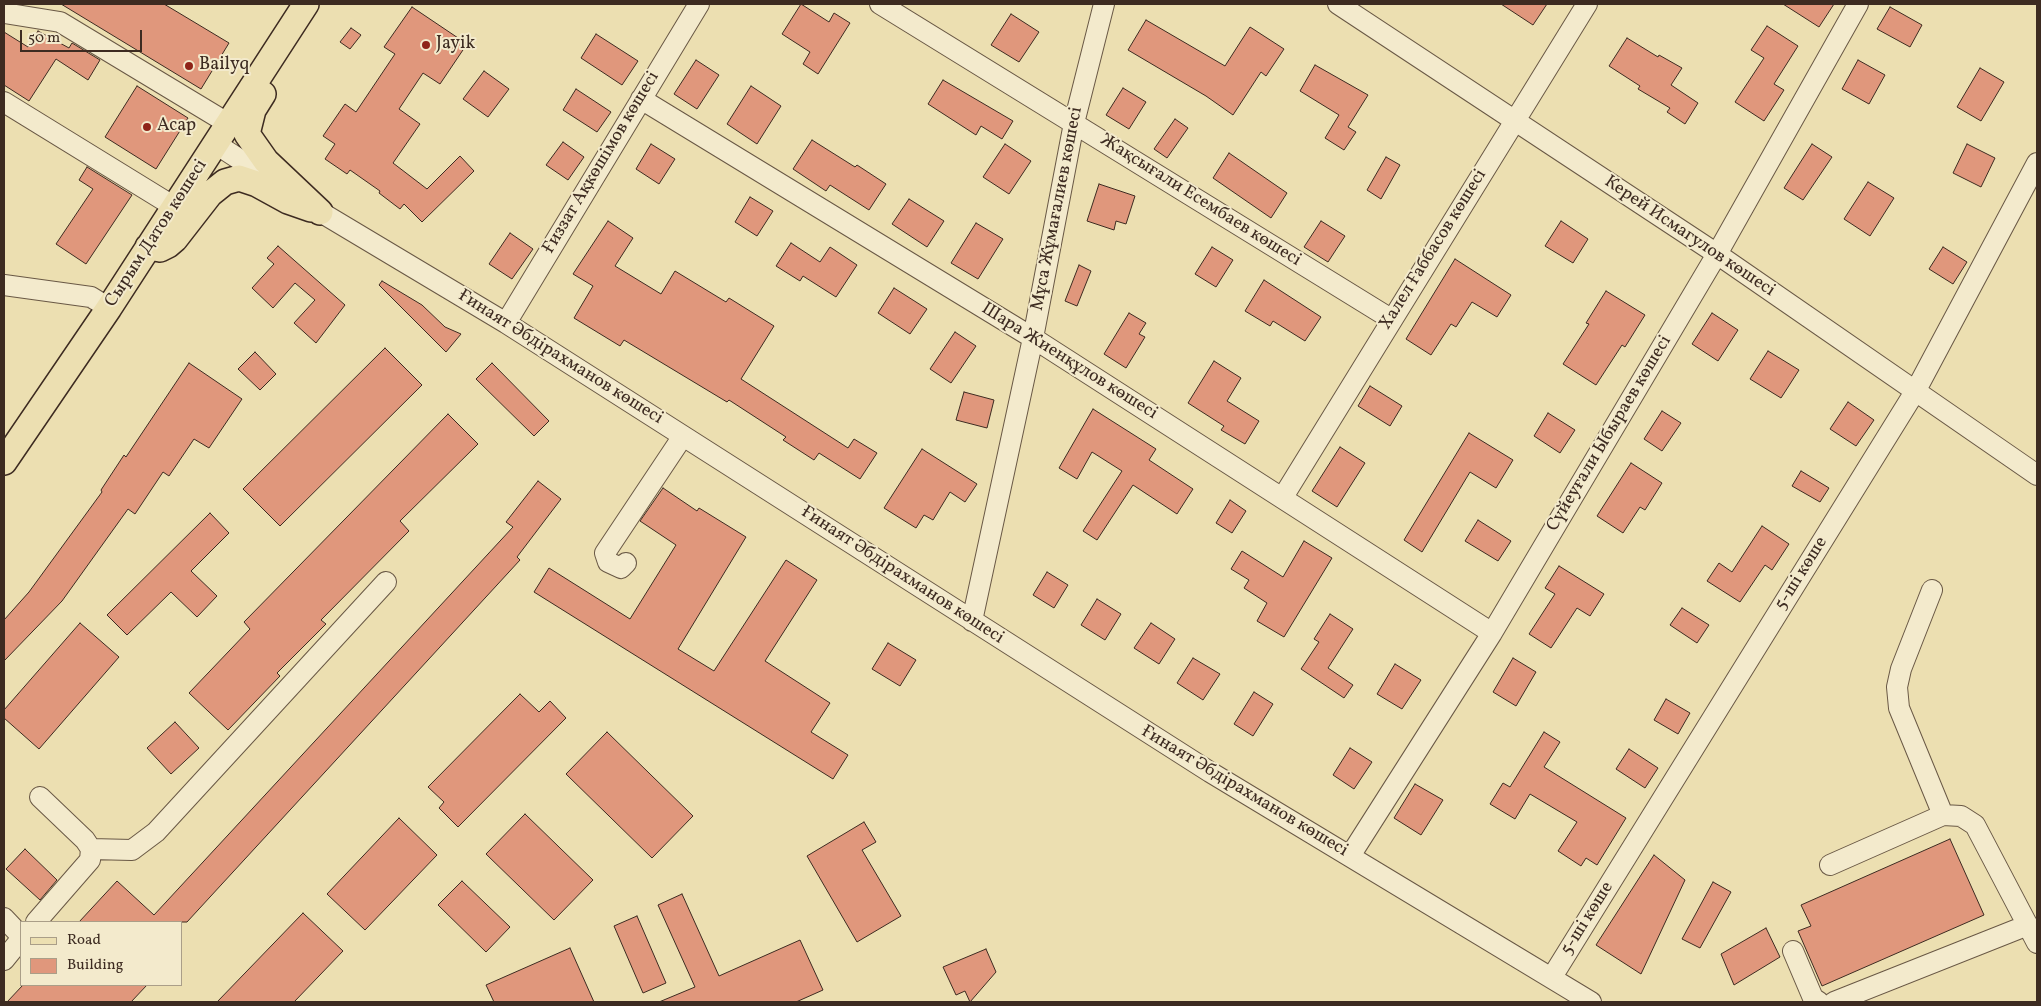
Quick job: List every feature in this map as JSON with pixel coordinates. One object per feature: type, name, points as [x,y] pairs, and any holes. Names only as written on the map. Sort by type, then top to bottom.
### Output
[{"type":"main road","name":"Сырым Датов көшесі","points":[[6,455],[109,308],[173,206],[216,144],[306,4]]},
{"type":"main road","points":[[286,34],[288,49],[284,63],[253,110],[247,134],[266,161],[320,212]]},
{"type":"main road","points":[[148,247],[160,249],[168,245],[175,239],[210,194],[225,182],[239,178],[257,184],[288,201],[320,212]]},
{"type":"street","name":"Ғиззат Ақкөшімов көшесi","points":[[506,322],[699,4]]},
{"type":"street","name":"Жақсығали Есембаев көшесi","points":[[880,4],[1391,319]]},
{"type":"street","name":"Мұса Жұмағалиев көшесі","points":[[972,621],[1033,338],[1074,123],[1104,4]]},
{"type":"street","name":"Керей Исмагулов көшесі","points":[[1338,4],[1717,254],[2037,475]]},
{"type":"street","name":"Халел Ғаббасов көшесі","points":[[1283,498],[1391,319],[1587,4]]},
{"type":"street","name":"Сүйеуғали Ыбыраев көшесi","points":[[1350,856],[1492,632],[1717,254],[1858,4]]},
{"type":"street","points":[[4,13],[60,22],[229,124]]},
{"type":"street","name":"Шара Жиенқұлов көшесі","points":[[641,99],[1033,338],[1492,632]]},
{"type":"street","points":[[4,102],[173,206]]},
{"type":"street","name":"Ғинаят Әбдірахманов көшесі","points":[[216,144],[320,212],[506,322],[1210,772],[1591,1002]]},
{"type":"street","name":"5-шi көше","points":[[1552,977],[1916,390],[2037,164]]},
{"type":"street","points":[[4,285],[91,297],[109,308]]},
{"type":"street","points":[[626,563],[620,568],[608,562],[605,553],[683,436]]},
{"type":"street","points":[[91,849],[132,850],[156,832],[386,582]]},
{"type":"street","points":[[1932,590],[1901,669],[1898,687],[1900,708],[1943,815]]},
{"type":"street","points":[[37,921],[90,860],[91,849],[85,840],[40,797]]},
{"type":"street","points":[[1830,865],[1943,815],[1961,816],[1975,825],[2037,943]]},
{"type":"street","points":[[4,918],[20,937]]},
{"type":"street","points":[[1834,1002],[2028,925]]},
{"type":"street","points":[[4,960],[20,939]]},
{"type":"street","points":[[1793,951],[1813,998],[1819,1002]]},
{"type":"building","name":"Bailyq","points":[[61,4],[164,4],[229,43],[201,89]]},
{"type":"building","points":[[801,4],[829,22],[834,13],[850,23],[818,74],[803,64],[810,52],[782,34]]},
{"type":"building","points":[[1501,4],[1547,4],[1533,25]]},
{"type":"building","points":[[1783,4],[1834,4],[1819,27]]},
{"type":"building","points":[[412,7],[467,44],[440,84],[423,73],[399,109],[420,124],[393,163],[427,189],[460,156],[474,171],[422,222],[404,204],[400,209],[379,193],[380,191],[350,170],[347,174],[325,159],[335,144],[323,136],[345,104],[356,112],[395,54],[384,47]]},
{"type":"building","points":[[1890,7],[1922,25],[1910,47],[1877,29]]},
{"type":"building","points":[[1011,14],[1039,32],[1019,62],[991,45]]},
{"type":"building","points":[[1146,20],[1225,66],[1250,27],[1284,49],[1266,76],[1261,72],[1233,115],[1206,96],[1128,50]]},
{"type":"building","points":[[1767,26],[1798,46],[1774,84],[1784,90],[1764,121],[1735,102],[1764,58],[1751,50]]},
{"type":"building","points":[[351,28],[361,35],[350,49],[340,42]]},
{"type":"building","points":[[38,31],[69,48],[72,43],[100,60],[88,80],[56,59],[29,101],[4,85],[4,32],[28,47]]},
{"type":"building","points":[[596,34],[638,61],[622,85],[581,58]]},
{"type":"building","points":[[1627,38],[1658,57],[1659,55],[1682,68],[1671,85],[1698,103],[1685,124],[1667,112],[1670,108],[1638,89],[1640,86],[1609,66]]},
{"type":"building","points":[[696,60],[719,75],[697,109],[674,94]]},
{"type":"building","points":[[1858,60],[1885,75],[1869,104],[1842,89]]},
{"type":"building","points":[[1315,65],[1368,95],[1348,127],[1356,132],[1344,150],[1325,138],[1339,115],[1300,91]]},
{"type":"building","points":[[1980,68],[2004,82],[1981,121],[1957,107]]},
{"type":"building","points":[[484,71],[509,89],[488,117],[463,99]]},
{"type":"building","points":[[943,80],[1013,121],[1002,139],[981,126],[976,135],[928,104]]},
{"type":"building","name":"Асар","points":[[137,86],[188,118],[156,169],[105,137]]},
{"type":"building","points":[[751,86],[781,106],[757,144],[727,124]]},
{"type":"building","points":[[1123,88],[1146,102],[1129,129],[1106,115]]},
{"type":"building","points":[[576,89],[611,112],[597,132],[563,110]]},
{"type":"building","points":[[1175,119],[1188,128],[1167,158],[1154,149]]},
{"type":"building","points":[[812,140],[855,167],[857,165],[886,184],[869,210],[830,185],[826,191],[793,169]]},
{"type":"building","points":[[563,142],[584,157],[568,180],[546,165]]},
{"type":"building","points":[[651,144],[675,159],[659,184],[636,169]]},
{"type":"building","points":[[1005,144],[1031,161],[1009,194],[983,177]]},
{"type":"building","points":[[1812,144],[1832,157],[1803,200],[1784,188]]},
{"type":"building","points":[[1967,144],[1995,158],[1981,187],[1953,173]]},
{"type":"building","points":[[1229,153],[1287,193],[1271,218],[1213,178]]},
{"type":"building","points":[[1386,157],[1400,165],[1381,199],[1367,190]]},
{"type":"building","points":[[87,167],[132,195],[86,264],[56,244],[93,189],[79,180]]},
{"type":"building","points":[[1868,182],[1894,198],[1870,236],[1844,219]]},
{"type":"building","points":[[1099,184],[1135,196],[1126,224],[1116,221],[1114,230],[1087,221]]},
{"type":"building","points":[[750,197],[773,211],[757,236],[735,222]]},
{"type":"building","points":[[909,199],[944,221],[927,247],[892,224]]},
{"type":"building","points":[[608,221],[633,238],[615,266],[661,294],[675,271],[726,302],[729,298],[774,326],[741,379],[848,448],[854,439],[877,453],[860,479],[819,453],[814,460],[783,440],[786,437],[729,400],[727,402],[624,340],[620,346],[574,318],[593,286],[573,274]]},
{"type":"building","points":[[1321,221],[1345,236],[1328,262],[1304,247]]},
{"type":"building","points":[[1561,221],[1588,239],[1573,263],[1545,246]]},
{"type":"building","points":[[976,223],[1003,239],[978,279],[951,263]]},
{"type":"building","points":[[510,233],[533,249],[512,279],[489,264]]},
{"type":"building","points":[[791,243],[820,262],[830,247],[857,265],[836,297],[803,276],[800,281],[776,266]]},
{"type":"building","points":[[278,246],[345,305],[316,343],[294,323],[315,300],[295,283],[273,308],[252,288],[274,264],[267,258]]},
{"type":"building","points":[[1212,247],[1233,260],[1216,287],[1195,274]]},
{"type":"building","points":[[1943,247],[1967,262],[1953,284],[1929,269]]},
{"type":"building","points":[[1455,259],[1511,295],[1497,317],[1472,302],[1456,327],[1451,324],[1431,355],[1406,339]]},
{"type":"building","points":[[1079,265],[1091,271],[1077,306],[1065,301]]},
{"type":"building","points":[[1264,280],[1321,317],[1305,341],[1273,321],[1270,326],[1245,311]]},
{"type":"building","points":[[382,281],[422,305],[445,327],[461,334],[446,352],[379,285]]},
{"type":"building","points":[[894,288],[927,309],[910,334],[878,313]]},
{"type":"building","points":[[1606,291],[1645,315],[1625,347],[1622,345],[1596,385],[1563,364],[1589,324],[1586,323]]},
{"type":"building","points":[[1129,313],[1146,323],[1139,334],[1145,337],[1126,368],[1104,354]]},
{"type":"building","points":[[1712,313],[1738,330],[1718,361],[1692,344]]},
{"type":"building","points":[[955,332],[976,346],[951,383],[930,369]]},
{"type":"building","points":[[385,348],[422,385],[280,526],[243,489]]},
{"type":"building","points":[[1768,351],[1799,370],[1781,398],[1750,379]]},
{"type":"building","points":[[255,352],[276,374],[260,390],[238,369]]},
{"type":"building","points":[[1214,361],[1241,378],[1227,401],[1259,421],[1245,444],[1221,430],[1224,426],[1188,403]]},
{"type":"building","points":[[189,363],[242,399],[209,448],[194,439],[169,476],[163,472],[135,514],[128,509],[62,601],[4,661],[4,620],[29,592],[102,492],[101,490],[124,455],[126,457]]},
{"type":"building","points":[[492,363],[549,421],[534,436],[476,379]]},
{"type":"building","points":[[1370,386],[1402,406],[1390,426],[1358,406]]},
{"type":"building","points":[[964,392],[994,400],[987,428],[956,420]]},
{"type":"building","points":[[1848,402],[1874,420],[1856,446],[1830,429]]},
{"type":"building","points":[[1093,409],[1156,449],[1149,460],[1193,489],[1177,514],[1133,485],[1097,540],[1083,531],[1122,471],[1092,452],[1077,479],[1059,468]]},
{"type":"building","points":[[1662,411],[1681,423],[1662,451],[1644,439]]},
{"type":"building","points":[[1548,413],[1575,430],[1560,453],[1534,436]]},
{"type":"building","points":[[448,414],[478,444],[400,521],[409,531],[321,620],[326,624],[277,673],[280,676],[228,730],[189,693],[250,629],[244,622]]},
{"type":"building","points":[[1469,433],[1513,460],[1496,488],[1470,472],[1422,552],[1404,540]]},
{"type":"building","points":[[1340,447],[1365,463],[1337,507],[1312,491]]},
{"type":"building","points":[[922,449],[977,484],[965,502],[950,492],[933,520],[924,515],[916,528],[884,508]]},
{"type":"building","points":[[1631,463],[1662,483],[1645,510],[1640,507],[1623,533],[1597,516]]},
{"type":"building","points":[[1801,471],[1829,488],[1820,502],[1792,486]]},
{"type":"building","points":[[538,481],[561,499],[517,557],[520,560],[187,922],[80,921],[117,881],[154,915],[513,527],[506,522]]},
{"type":"building","points":[[663,488],[697,511],[699,508],[746,537],[678,649],[714,671],[786,560],[817,580],[765,661],[830,703],[811,732],[848,755],[833,779],[534,592],[549,568],[630,619],[676,545],[640,521]]},
{"type":"building","points":[[1230,500],[1246,511],[1232,533],[1216,523]]},
{"type":"building","points":[[210,513],[229,533],[191,571],[217,596],[197,617],[171,592],[127,635],[107,615]]},
{"type":"building","points":[[1478,520],[1511,541],[1498,561],[1465,541]]},
{"type":"building","points":[[1762,526],[1789,544],[1772,570],[1765,565],[1740,602],[1707,581],[1719,563],[1732,572]]},
{"type":"building","points":[[1304,541],[1332,558],[1284,637],[1257,621],[1267,603],[1244,588],[1249,580],[1231,569],[1242,551],[1283,577]]},
{"type":"building","points":[[1559,566],[1604,594],[1590,616],[1577,608],[1551,648],[1529,634],[1555,594],[1545,588]]},
{"type":"building","points":[[1047,572],[1068,585],[1054,608],[1033,595]]},
{"type":"building","points":[[1097,599],[1121,614],[1105,640],[1081,625]]},
{"type":"building","points":[[1682,608],[1709,625],[1697,643],[1670,625]]},
{"type":"building","points":[[1330,614],[1353,629],[1328,668],[1353,685],[1344,698],[1301,669],[1319,642],[1314,639]]},
{"type":"building","points":[[80,623],[119,657],[39,749],[4,718],[4,710]]},
{"type":"building","points":[[1151,623],[1175,639],[1159,664],[1134,648]]},
{"type":"building","points":[[888,643],[916,660],[900,686],[872,669]]},
{"type":"building","points":[[1193,658],[1220,674],[1203,700],[1177,683]]},
{"type":"building","points":[[1513,658],[1536,672],[1516,706],[1493,692]]},
{"type":"building","points":[[1395,664],[1421,680],[1402,709],[1377,694]]},
{"type":"building","points":[[1254,692],[1273,704],[1253,736],[1234,724]]},
{"type":"building","points":[[520,694],[539,712],[550,701],[566,718],[458,827],[439,808],[444,802],[428,787]]},
{"type":"building","points":[[1666,699],[1690,713],[1678,734],[1654,720]]},
{"type":"building","points":[[175,722],[199,748],[171,774],[147,748]]},
{"type":"building","points":[[607,732],[693,816],[652,858],[566,774]]},
{"type":"building","points":[[1544,732],[1560,742],[1544,767],[1626,818],[1597,865],[1586,858],[1581,866],[1558,851],[1577,822],[1530,794],[1515,819],[1490,804],[1503,783],[1510,787]]},
{"type":"building","points":[[1350,748],[1372,762],[1354,789],[1333,775]]},
{"type":"building","points":[[1629,749],[1658,768],[1645,788],[1616,769]]},
{"type":"building","points":[[1415,784],[1443,800],[1421,835],[1394,818]]},
{"type":"building","points":[[525,814],[593,880],[554,920],[486,854]]},
{"type":"building","points":[[399,818],[437,855],[365,930],[327,894]]},
{"type":"building","points":[[864,822],[876,842],[862,850],[901,916],[857,942],[807,856]]},
{"type":"building","points":[[1950,839],[1984,915],[1822,986],[1798,931],[1811,926],[1801,905]]},
{"type":"building","points":[[25,849],[57,880],[40,900],[6,869]]},
{"type":"building","points":[[1654,855],[1685,880],[1641,974],[1596,945]]},
{"type":"building","points":[[462,881],[510,927],[486,952],[438,905]]},
{"type":"building","points":[[1713,882],[1731,892],[1700,948],[1682,939]]},
{"type":"building","points":[[682,894],[719,976],[800,940],[823,990],[796,1002],[659,1002],[695,987],[658,905]]},
{"type":"building","points":[[303,913],[343,951],[294,1002],[217,1002]]},
{"type":"building","points":[[637,916],[666,983],[643,993],[614,926]]},
{"type":"building","points":[[1766,928],[1780,957],[1734,985],[1721,954]]},
{"type":"building","points":[[570,948],[594,1002],[494,1002],[486,985]]},
{"type":"building","points":[[986,949],[996,972],[970,1002],[965,991],[956,995],[943,967]]},
{"type":"building","points":[[22,986],[146,986],[131,1002],[7,1002]]},
{"type":"place","name":"Jayik","points":[[426,45]]},
{"type":"place","name":"Bailyq","points":[[189,66]]},
{"type":"place","name":"Асар","points":[[147,127]]}]
